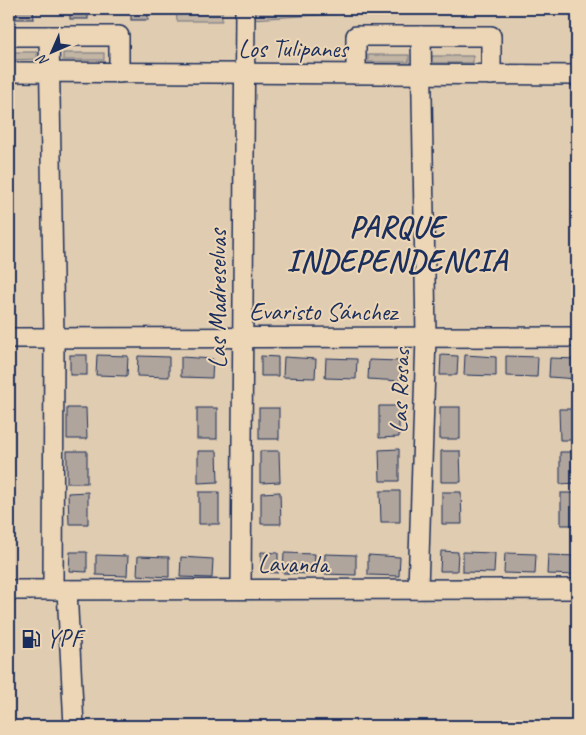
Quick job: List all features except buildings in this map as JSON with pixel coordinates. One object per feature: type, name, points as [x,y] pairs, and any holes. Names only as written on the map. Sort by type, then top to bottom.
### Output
[{"type":"street","name":"Las Madreselvas","points":[[241,589],[245,9]]},
{"type":"street","points":[[9,36],[119,36],[119,73]]},
{"type":"street","points":[[49,36],[60,590],[74,726]]},
{"type":"street","points":[[356,74],[356,36],[491,36],[491,75]]},
{"type":"street","name":"Las Rosas","points":[[418,589],[426,337],[421,36]]},
{"type":"street","name":"Los Tulipanes","points":[[9,72],[577,75]]},
{"type":"street","name":"Evaristo Sánchez","points":[[9,338],[577,337]]},
{"type":"street","name":"Lavanda","points":[[9,590],[577,588]]},
{"type":"shaded area","points":[[176,9],[222,9],[222,21],[177,21]]},
{"type":"shaded area","points":[[252,9],[336,9],[336,14],[251,19]]},
{"type":"shaded area","points":[[9,52],[37,52],[37,59],[9,60]]},
{"type":"shaded area","points":[[63,53],[104,53],[104,60],[63,60]]},
{"type":"shaded area","points":[[368,55],[409,55],[409,62],[368,62]]},
{"type":"shaded area","points":[[432,56],[473,56],[473,63],[431,63]]},
{"type":"place","name":"YPF","points":[[31,639]]},
{"type":"district","name":"PARQUE INDEPENDENCIA","points":[[397,244]]}]
